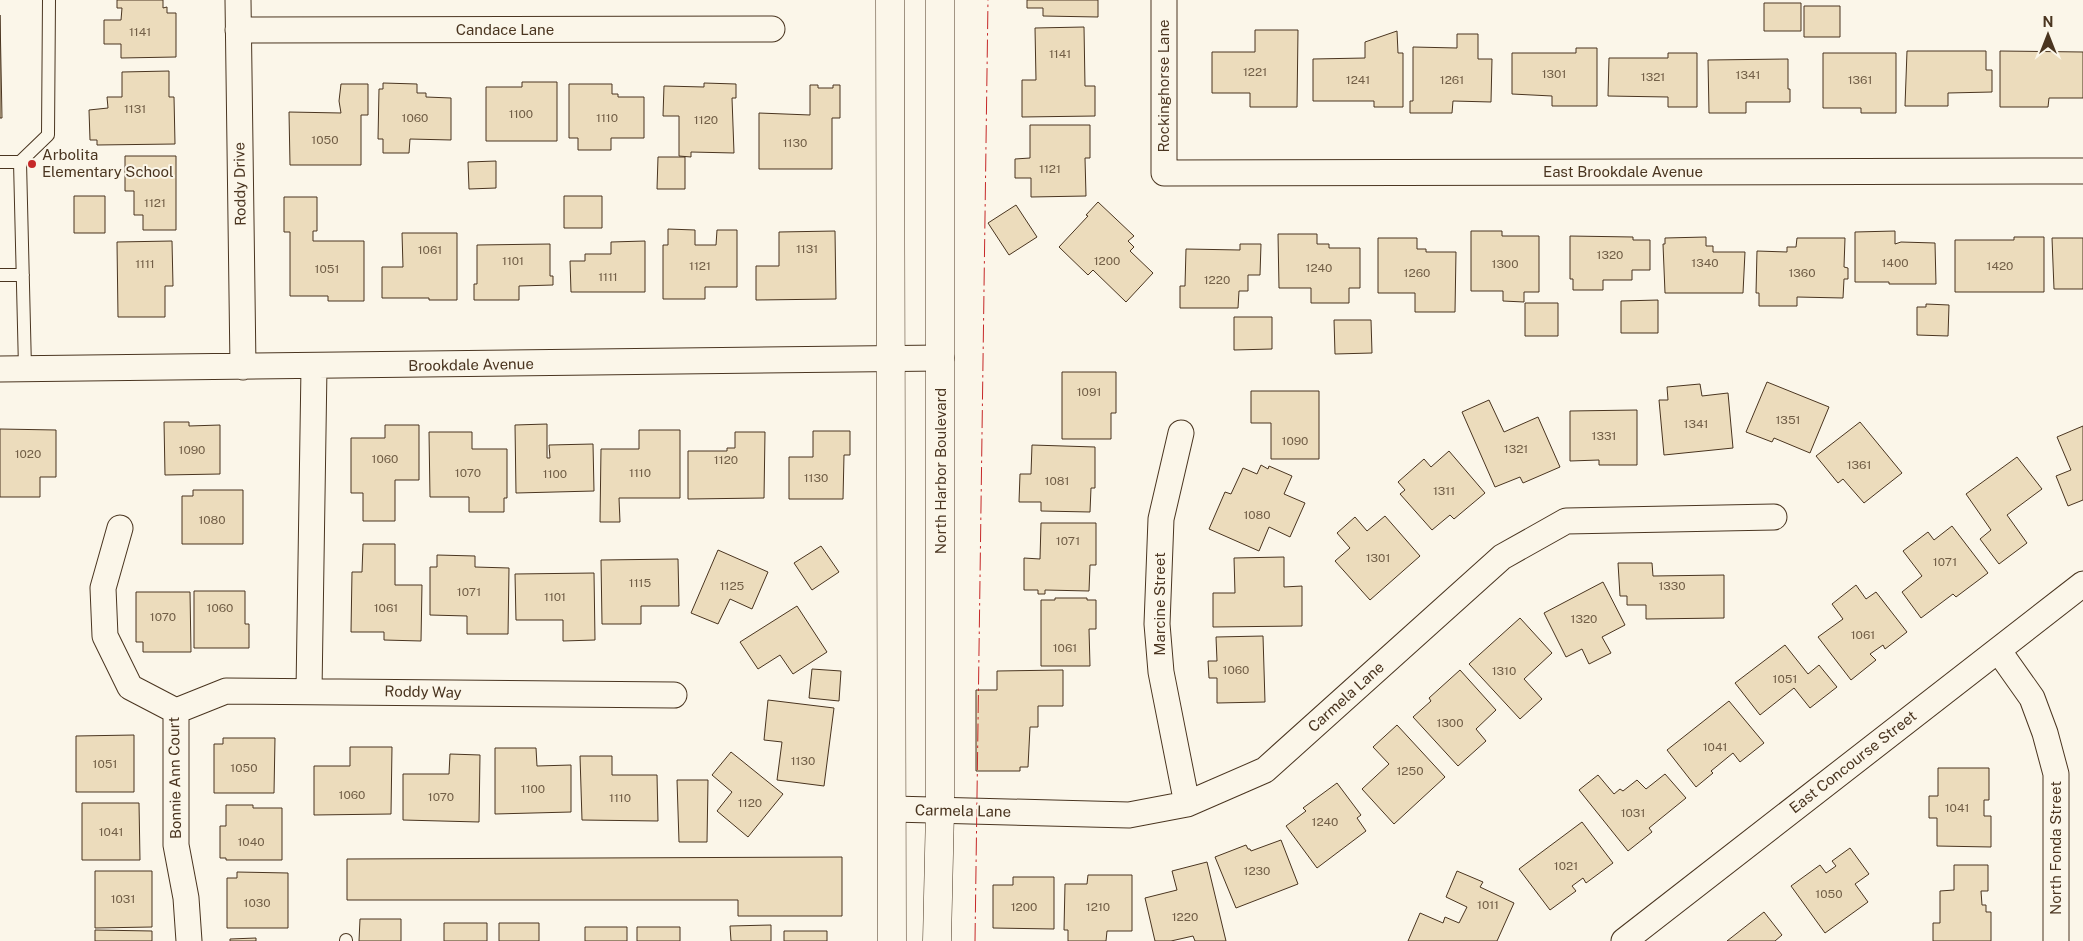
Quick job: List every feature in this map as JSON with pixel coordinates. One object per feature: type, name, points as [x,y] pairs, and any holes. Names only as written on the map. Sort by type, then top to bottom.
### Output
[{"type":"main road","points":[[890,0],[892,941]]},
{"type":"main road","name":"North Harbor Boulevard","points":[[937,941],[940,810],[940,0]]},
{"type":"street","name":"Roddy Drive","points":[[238,0],[243,367]]},
{"type":"street","name":"Rockinghorse Lane","points":[[1164,0],[1164,173]]},
{"type":"street","name":"Candace Lane","points":[[238,30],[772,29]]},
{"type":"street","name":"East Brookdale Avenue","points":[[1164,173],[2083,171]]},
{"type":"street","name":"Brookdale Avenue","points":[[0,369],[314,367],[941,358]]},
{"type":"street","points":[[309,691],[314,367]]},
{"type":"street","name":"Marcine Street","points":[[1181,433],[1161,519],[1157,624],[1161,672],[1187,804]]},
{"type":"street","name":"Carmela Lane","points":[[892,809],[1129,815],[1187,804],[1265,770],[1502,557],[1566,521],[1774,517]]},
{"type":"street","name":"Bonnie Ann Court","points":[[120,528],[104,588],[105,636],[130,687],[176,711],[176,845],[186,898],[189,941]]},
{"type":"street","name":"East Concourse Street","points":[[1624,941],[2083,584]]},
{"type":"street","name":"North Fonda Street","points":[[1998,650],[2032,698],[2045,733],[2056,774],[2056,941]]},
{"type":"street","name":"Roddy Way","points":[[176,711],[226,691],[674,695]]},
{"type":"lane","points":[[0,162],[20,162],[48,135],[48,0]]},
{"type":"lane","points":[[20,162],[25,368]]},
{"type":"lane","points":[[0,275],[23,275]]},
{"type":"building","points":[[117,0],[163,0],[163,8],[167,7],[167,13],[176,13],[176,57],[121,58],[121,44],[104,44],[104,20],[121,20],[122,8],[117,8]]},
{"type":"building","points":[[1027,0],[1098,0],[1098,17],[1043,16],[1043,8],[1027,8]]},
{"type":"building","points":[[1764,3],[1801,3],[1801,31],[1764,31]]},
{"type":"building","points":[[1804,6],[1840,6],[1840,37],[1804,37]]},
{"type":"building","points":[[0,15],[2,118],[0,118]]},
{"type":"building","points":[[1084,27],[1085,86],[1095,86],[1095,116],[1022,117],[1022,80],[1036,80],[1035,28]]},
{"type":"building","points":[[1255,30],[1298,30],[1297,107],[1250,107],[1250,93],[1212,93],[1212,52],[1255,52]]},
{"type":"building","points":[[1397,31],[1398,53],[1403,53],[1403,107],[1374,107],[1374,101],[1313,101],[1313,59],[1365,58],[1365,42]]},
{"type":"building","points":[[1457,34],[1478,34],[1478,59],[1492,59],[1491,102],[1453,101],[1452,113],[1410,113],[1410,101],[1413,101],[1413,47],[1457,48]]},
{"type":"building","points":[[1576,48],[1597,48],[1597,106],[1552,106],[1552,96],[1512,94],[1512,53],[1576,53]]},
{"type":"building","points":[[1907,51],[1986,51],[1986,70],[1992,70],[1992,92],[1948,93],[1948,106],[1905,106]]},
{"type":"building","points":[[2000,51],[2083,52],[2083,98],[2049,98],[2048,107],[2000,107]]},
{"type":"building","points":[[1668,53],[1697,53],[1697,107],[1668,107],[1668,97],[1608,96],[1609,58],[1668,58]]},
{"type":"building","points":[[1823,53],[1896,53],[1896,113],[1861,113],[1861,108],[1823,108]]},
{"type":"building","points":[[1788,59],[1790,102],[1746,102],[1746,113],[1709,113],[1708,60]]},
{"type":"building","points":[[169,71],[169,97],[174,97],[175,144],[97,145],[97,140],[90,140],[89,110],[108,108],[107,97],[122,97],[122,72]]},
{"type":"building","points":[[522,82],[557,82],[557,141],[486,141],[486,87],[522,87]]},
{"type":"building","points":[[383,83],[417,84],[417,93],[426,93],[426,97],[451,98],[451,140],[410,139],[409,153],[383,153],[383,139],[378,139],[379,89],[383,89]]},
{"type":"building","points":[[704,83],[736,84],[736,98],[732,98],[734,153],[691,152],[691,157],[679,156],[679,116],[663,116],[664,86],[704,87]]},
{"type":"building","points":[[341,84],[368,84],[368,115],[361,115],[361,165],[290,165],[289,112],[341,113],[339,101]]},
{"type":"building","points":[[569,84],[612,84],[612,94],[618,94],[618,97],[644,97],[644,138],[611,138],[611,150],[578,150],[578,138],[569,138]]},
{"type":"building","points":[[810,85],[818,85],[818,88],[833,88],[833,85],[840,85],[840,118],[832,118],[832,169],[759,169],[759,113],[810,115]]},
{"type":"building","points":[[1030,125],[1090,125],[1090,158],[1085,158],[1086,196],[1031,197],[1031,178],[1015,178],[1015,159],[1030,158]]},
{"type":"building","points":[[125,156],[176,156],[176,230],[143,230],[143,215],[134,215],[134,191],[125,191]]},
{"type":"building","points":[[658,157],[685,157],[685,189],[657,189]]},
{"type":"building","points":[[496,161],[496,188],[469,189],[468,162]]},
{"type":"building","points":[[74,196],[105,196],[105,233],[74,233]]},
{"type":"building","points":[[564,196],[602,196],[602,228],[564,228]]},
{"type":"building","points":[[284,197],[317,197],[317,231],[313,231],[313,241],[364,241],[364,301],[328,301],[328,296],[290,296],[290,232],[284,232]]},
{"type":"building","points":[[1098,202],[1134,236],[1128,241],[1134,247],[1130,251],[1153,273],[1126,302],[1093,270],[1088,275],[1059,247],[1088,216],[1086,215]]},
{"type":"building","points":[[1016,205],[1037,237],[1009,255],[988,223]]},
{"type":"building","points":[[668,229],[695,230],[695,245],[716,245],[717,230],[737,230],[737,287],[705,287],[705,299],[663,299],[663,245],[668,245]]},
{"type":"building","points":[[835,231],[836,299],[756,300],[756,266],[779,266],[779,232]]},
{"type":"building","points":[[1471,231],[1502,231],[1502,236],[1539,236],[1539,292],[1524,292],[1524,302],[1503,301],[1503,291],[1471,291]]},
{"type":"building","points":[[1895,231],[1895,244],[1901,242],[1935,243],[1936,284],[1855,282],[1855,232]]},
{"type":"building","points":[[402,233],[457,233],[457,300],[382,298],[382,267],[403,267]]},
{"type":"building","points":[[1278,234],[1317,234],[1317,244],[1329,244],[1329,248],[1360,248],[1360,288],[1349,288],[1349,303],[1311,303],[1311,288],[1279,288]]},
{"type":"building","points":[[1570,236],[1633,237],[1633,240],[1650,240],[1650,270],[1632,270],[1632,280],[1603,280],[1603,290],[1573,290],[1573,279],[1570,279]]},
{"type":"building","points":[[1706,237],[1706,246],[1713,246],[1713,252],[1745,252],[1743,293],[1665,293],[1663,244],[1665,244],[1665,238]]},
{"type":"building","points":[[2014,237],[2044,237],[2044,292],[1955,292],[1955,240],[2014,240]]},
{"type":"building","points":[[1378,238],[1417,238],[1417,249],[1426,249],[1426,252],[1456,252],[1455,312],[1415,312],[1415,293],[1378,293]]},
{"type":"building","points":[[1797,238],[1845,238],[1844,267],[1848,268],[1848,279],[1844,279],[1843,298],[1797,297],[1797,306],[1759,306],[1759,293],[1756,293],[1757,251],[1787,252],[1787,247],[1796,247]]},
{"type":"building","points":[[2052,238],[2083,238],[2083,289],[2054,289]]},
{"type":"building","points":[[172,241],[173,286],[165,286],[165,317],[118,317],[117,242]]},
{"type":"building","points":[[645,241],[645,292],[571,292],[570,261],[585,261],[585,254],[611,254],[611,242]]},
{"type":"building","points":[[550,244],[550,276],[553,276],[553,285],[519,286],[519,300],[474,300],[474,284],[477,284],[477,245]]},
{"type":"building","points":[[1240,244],[1261,244],[1260,275],[1248,275],[1248,291],[1239,291],[1238,308],[1180,308],[1180,286],[1185,286],[1186,249],[1240,250]]},
{"type":"building","points":[[1658,300],[1658,333],[1621,333],[1621,301]]},
{"type":"building","points":[[1525,303],[1558,303],[1558,336],[1525,336]]},
{"type":"building","points":[[1926,304],[1949,305],[1948,336],[1917,335],[1917,307],[1926,307]]},
{"type":"building","points":[[1234,317],[1272,317],[1272,349],[1234,350]]},
{"type":"building","points":[[1334,320],[1371,320],[1372,353],[1335,354]]},
{"type":"building","points":[[1062,372],[1116,372],[1116,413],[1111,413],[1111,439],[1062,439]]},
{"type":"building","points":[[1767,382],[1829,407],[1810,453],[1774,438],[1772,442],[1746,432]]},
{"type":"building","points":[[1700,384],[1702,396],[1728,393],[1733,448],[1664,455],[1659,400],[1668,400],[1667,387]]},
{"type":"building","points":[[1251,391],[1319,391],[1319,459],[1271,459],[1271,423],[1251,423]]},
{"type":"building","points":[[1489,400],[1504,432],[1538,417],[1560,467],[1523,483],[1520,477],[1495,487],[1462,412]]},
{"type":"building","points":[[1637,410],[1637,465],[1599,465],[1599,460],[1570,461],[1570,411]]},
{"type":"building","points":[[164,422],[189,422],[189,426],[220,425],[220,474],[165,475]]},
{"type":"building","points":[[1860,422],[1902,473],[1864,503],[1843,479],[1838,483],[1816,456]]},
{"type":"building","points":[[547,424],[547,458],[550,458],[549,445],[593,444],[594,491],[516,493],[515,425]]},
{"type":"building","points":[[385,425],[419,425],[419,480],[395,480],[395,521],[363,521],[363,493],[351,493],[351,438],[385,438]]},
{"type":"building","points":[[2083,426],[2083,500],[2068,506],[2056,476],[2071,470],[2057,437]]},
{"type":"building","points":[[0,429],[56,430],[56,477],[40,477],[40,497],[0,497]]},
{"type":"building","points":[[639,430],[680,430],[680,498],[619,498],[620,522],[600,522],[601,449],[639,449]]},
{"type":"building","points":[[813,431],[850,431],[850,455],[844,455],[843,499],[789,499],[789,457],[813,457]]},
{"type":"building","points":[[429,432],[472,432],[472,449],[507,449],[507,498],[504,498],[504,512],[469,512],[469,497],[430,497]]},
{"type":"building","points":[[735,432],[765,432],[764,498],[688,499],[688,451],[727,451],[727,448],[735,448]]},
{"type":"building","points":[[1032,445],[1095,447],[1095,488],[1091,488],[1090,512],[1041,511],[1041,502],[1019,502],[1020,474],[1031,474]]},
{"type":"building","points":[[1449,451],[1485,493],[1454,519],[1450,515],[1432,530],[1400,494],[1405,490],[1398,482],[1424,459],[1431,467]]},
{"type":"building","points":[[2017,457],[2042,489],[2007,515],[2027,543],[1999,564],[1980,539],[1991,530],[1966,494]]},
{"type":"building","points":[[1261,465],[1268,469],[1269,466],[1292,476],[1284,494],[1305,503],[1290,537],[1269,527],[1259,551],[1209,529],[1225,492],[1231,494],[1243,468],[1257,474]]},
{"type":"building","points":[[193,490],[243,490],[243,544],[182,544],[182,496],[193,496]]},
{"type":"building","points":[[1385,516],[1420,556],[1370,600],[1335,561],[1350,548],[1337,533],[1355,517],[1367,531]]},
{"type":"building","points":[[1041,523],[1096,523],[1096,565],[1090,565],[1089,591],[1045,590],[1045,594],[1038,594],[1038,590],[1024,590],[1024,558],[1040,559]]},
{"type":"building","points":[[1952,526],[1988,573],[1956,597],[1953,594],[1921,618],[1902,592],[1922,576],[1903,551],[1928,532],[1934,540]]},
{"type":"building","points":[[363,544],[395,544],[395,585],[422,585],[421,641],[384,640],[384,632],[351,632],[352,572],[362,572]]},
{"type":"building","points":[[821,546],[839,572],[812,590],[794,563]]},
{"type":"building","points":[[718,550],[768,572],[752,609],[730,599],[718,624],[691,613]]},
{"type":"building","points":[[437,555],[475,556],[475,567],[509,568],[508,634],[467,634],[467,616],[430,615],[430,567],[437,567]]},
{"type":"building","points":[[1284,557],[1284,587],[1302,586],[1302,626],[1213,627],[1213,593],[1235,593],[1234,558]]},
{"type":"building","points":[[678,559],[679,606],[641,606],[641,624],[602,624],[601,560]]},
{"type":"building","points":[[1618,563],[1652,563],[1653,576],[1724,575],[1724,618],[1646,619],[1646,605],[1627,605],[1627,596],[1620,596]]},
{"type":"building","points":[[594,573],[595,640],[563,641],[563,620],[516,620],[515,574]]},
{"type":"building","points":[[1603,582],[1625,625],[1602,637],[1611,653],[1589,664],[1582,649],[1566,657],[1544,613]]},
{"type":"building","points":[[1856,585],[1866,599],[1876,592],[1907,632],[1885,649],[1883,645],[1870,654],[1876,660],[1851,680],[1818,637],[1843,619],[1832,604]]},
{"type":"building","points":[[194,591],[245,591],[245,624],[249,624],[249,648],[194,648]]},
{"type":"building","points":[[136,592],[190,592],[191,652],[143,652],[143,642],[136,642]]},
{"type":"building","points":[[1055,598],[1087,598],[1087,600],[1096,600],[1096,629],[1089,629],[1090,666],[1041,666],[1041,600],[1055,600]]},
{"type":"building","points":[[797,606],[827,652],[793,674],[780,655],[758,669],[740,642]]},
{"type":"building","points":[[1520,618],[1552,653],[1524,679],[1542,699],[1520,719],[1469,664]]},
{"type":"building","points":[[1263,636],[1265,702],[1217,703],[1217,678],[1209,678],[1208,661],[1217,661],[1216,637]]},
{"type":"building","points":[[1785,645],[1808,674],[1819,665],[1837,687],[1810,708],[1794,688],[1760,715],[1735,683]]},
{"type":"building","points":[[812,669],[841,671],[839,701],[809,698]]},
{"type":"building","points":[[1063,670],[1063,706],[1038,706],[1038,727],[1030,727],[1028,767],[1020,767],[1020,771],[976,771],[976,690],[997,690],[997,671]]},
{"type":"building","points":[[1460,670],[1496,710],[1476,729],[1486,741],[1458,766],[1413,717],[1431,701],[1429,698]]},
{"type":"building","points":[[768,700],[834,708],[824,786],[777,780],[782,742],[764,740]]},
{"type":"building","points":[[1729,701],[1764,743],[1740,762],[1733,753],[1711,771],[1713,773],[1696,787],[1667,750]]},
{"type":"building","points":[[1397,725],[1445,777],[1394,824],[1362,789],[1389,764],[1373,747]]},
{"type":"building","points":[[134,735],[134,792],[76,792],[76,736]]},
{"type":"building","points":[[223,738],[275,738],[274,793],[214,793],[214,744],[223,744]]},
{"type":"building","points":[[350,747],[392,747],[391,814],[314,815],[314,766],[350,766]]},
{"type":"building","points":[[495,748],[536,748],[537,766],[571,765],[571,812],[495,814]]},
{"type":"building","points":[[731,752],[783,794],[748,837],[717,811],[732,792],[712,775]]},
{"type":"building","points":[[450,754],[480,755],[479,822],[403,820],[403,774],[449,774]]},
{"type":"building","points":[[580,756],[612,756],[612,775],[657,775],[658,821],[582,820]]},
{"type":"building","points":[[1938,768],[1989,768],[1989,800],[1984,800],[1984,816],[1991,816],[1991,847],[1937,846],[1937,818],[1929,818],[1929,796],[1938,796]]},
{"type":"building","points":[[1665,774],[1686,798],[1649,828],[1652,832],[1628,851],[1579,790],[1598,775],[1614,794],[1620,789],[1623,791],[1637,780],[1646,789]]},
{"type":"building","points":[[677,780],[708,780],[707,842],[679,842]]},
{"type":"building","points":[[1337,783],[1361,815],[1357,818],[1366,831],[1317,868],[1286,826],[1306,811],[1303,808]]},
{"type":"building","points":[[82,803],[139,803],[140,860],[82,860]]},
{"type":"building","points":[[226,805],[253,805],[253,808],[282,808],[282,860],[226,860],[226,858],[220,858],[220,826],[226,826]]},
{"type":"building","points":[[1582,822],[1613,863],[1586,883],[1583,878],[1572,886],[1576,891],[1550,910],[1519,869]]},
{"type":"building","points":[[1281,840],[1298,884],[1236,908],[1215,857],[1246,845],[1251,851]]},
{"type":"building","points":[[1850,848],[1869,874],[1855,884],[1868,902],[1825,933],[1791,886],[1820,865],[1826,873],[1836,866],[1832,861]]},
{"type":"building","points":[[842,857],[842,916],[738,916],[738,900],[347,900],[347,859]]},
{"type":"building","points":[[1207,862],[1226,941],[1195,941],[1193,936],[1171,941],[1155,941],[1145,898],[1177,890],[1172,871]]},
{"type":"building","points":[[1954,865],[1988,865],[1988,891],[1981,891],[1982,905],[1986,905],[1986,912],[1991,912],[1991,941],[1933,941],[1933,923],[1940,923],[1940,891],[1954,890]]},
{"type":"building","points":[[95,871],[152,871],[152,927],[95,928]]},
{"type":"building","points":[[1457,871],[1483,882],[1480,887],[1514,903],[1497,941],[1408,941],[1420,913],[1443,923],[1445,917],[1459,923],[1467,907],[1446,897]]},
{"type":"building","points":[[237,872],[288,873],[288,928],[227,928],[227,878],[237,878]]},
{"type":"building","points":[[1088,875],[1132,875],[1132,931],[1107,931],[1106,941],[1068,941],[1068,930],[1064,930],[1065,884],[1087,884]]},
{"type":"building","points":[[1013,877],[1054,877],[1054,929],[993,928],[993,885],[1013,885]]},
{"type":"building","points":[[1764,912],[1782,935],[1775,941],[1727,941]]},
{"type":"building","points":[[360,919],[401,919],[401,941],[359,941]]},
{"type":"building","points":[[444,923],[487,923],[487,941],[444,941]]},
{"type":"building","points":[[499,923],[539,923],[539,941],[499,941]]},
{"type":"building","points":[[771,925],[771,941],[731,941],[730,926]]},
{"type":"building","points":[[585,927],[627,927],[627,941],[585,941]]},
{"type":"building","points":[[637,927],[680,927],[680,941],[637,941]]},
{"type":"building","points":[[95,930],[152,931],[152,941],[95,941]]},
{"type":"building","points":[[784,931],[827,931],[827,941],[784,941]]},
{"type":"building","points":[[256,938],[256,941],[230,941],[230,939]]},
{"type":"power","points":[[975,941],[988,0]]},
{"type":"place","name":"Arbolita Elementary School","points":[[32,164]]}]
